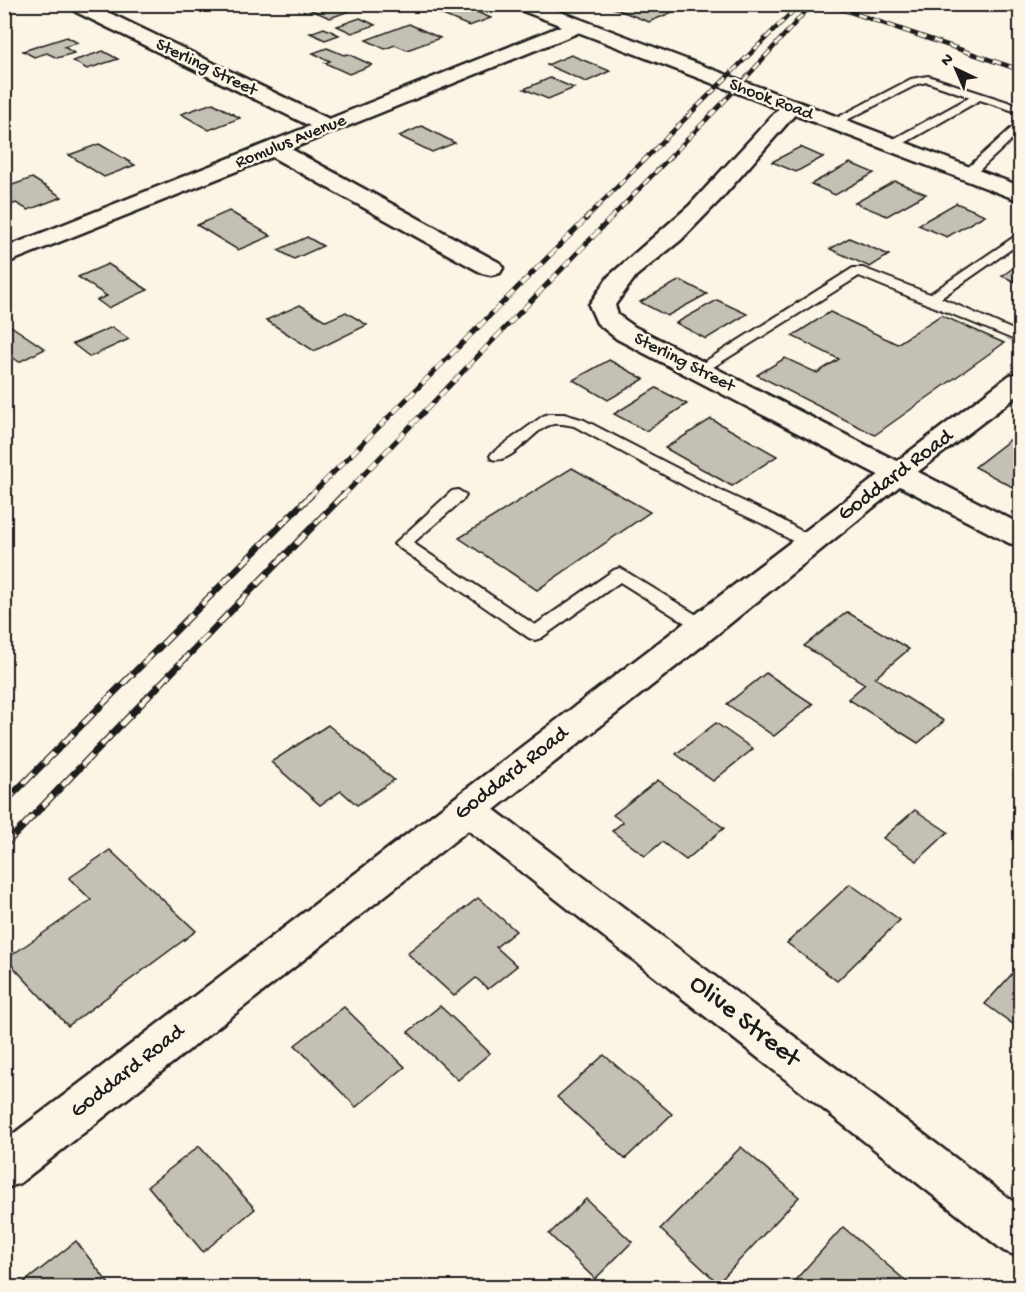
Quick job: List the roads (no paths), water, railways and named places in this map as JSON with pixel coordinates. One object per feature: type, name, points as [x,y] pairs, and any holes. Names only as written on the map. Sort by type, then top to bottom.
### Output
[{"type":"street","name":"Shook Road","points":[[522,4],[1020,194]]},
{"type":"street","name":"Sterling Street","points":[[83,8],[329,127]]},
{"type":"street","name":"Romulus Avenue","points":[[4,258],[578,26]]},
{"type":"street","name":"Sterling Street","points":[[791,107],[720,189],[680,228],[639,261],[607,294],[602,305],[606,318],[626,333],[698,371],[1020,536]]},
{"type":"street","points":[[273,149],[491,268]]},
{"type":"street","name":"Goddard Road","points":[[4,1168],[1020,381]]},
{"type":"street","name":"Olive Street","points":[[467,809],[1020,1235]]},
{"type":"lane","points":[[833,123],[915,81],[928,79],[1020,110]]},
{"type":"lane","points":[[892,145],[980,96]]},
{"type":"lane","points":[[968,174],[1020,126]]},
{"type":"lane","points":[[931,299],[1020,237]]},
{"type":"lane","points":[[698,371],[858,271],[931,299],[1020,338]]},
{"type":"lane","points":[[498,456],[548,419],[564,418],[579,423],[713,494],[769,520],[809,543]]},
{"type":"lane","points":[[458,495],[402,544],[535,634],[620,574],[704,627]]},
{"type":"railway","points":[[585,219],[800,4]]},
{"type":"railway","points":[[610,219],[738,87],[812,4]]},
{"type":"railway","points":[[827,4],[1020,70]]},
{"type":"railway","points":[[309,497],[587,218]]},
{"type":"railway","points":[[342,497],[611,218]]},
{"type":"railway","points":[[4,803],[311,495]]},
{"type":"railway","points":[[4,846],[343,495]]}]
